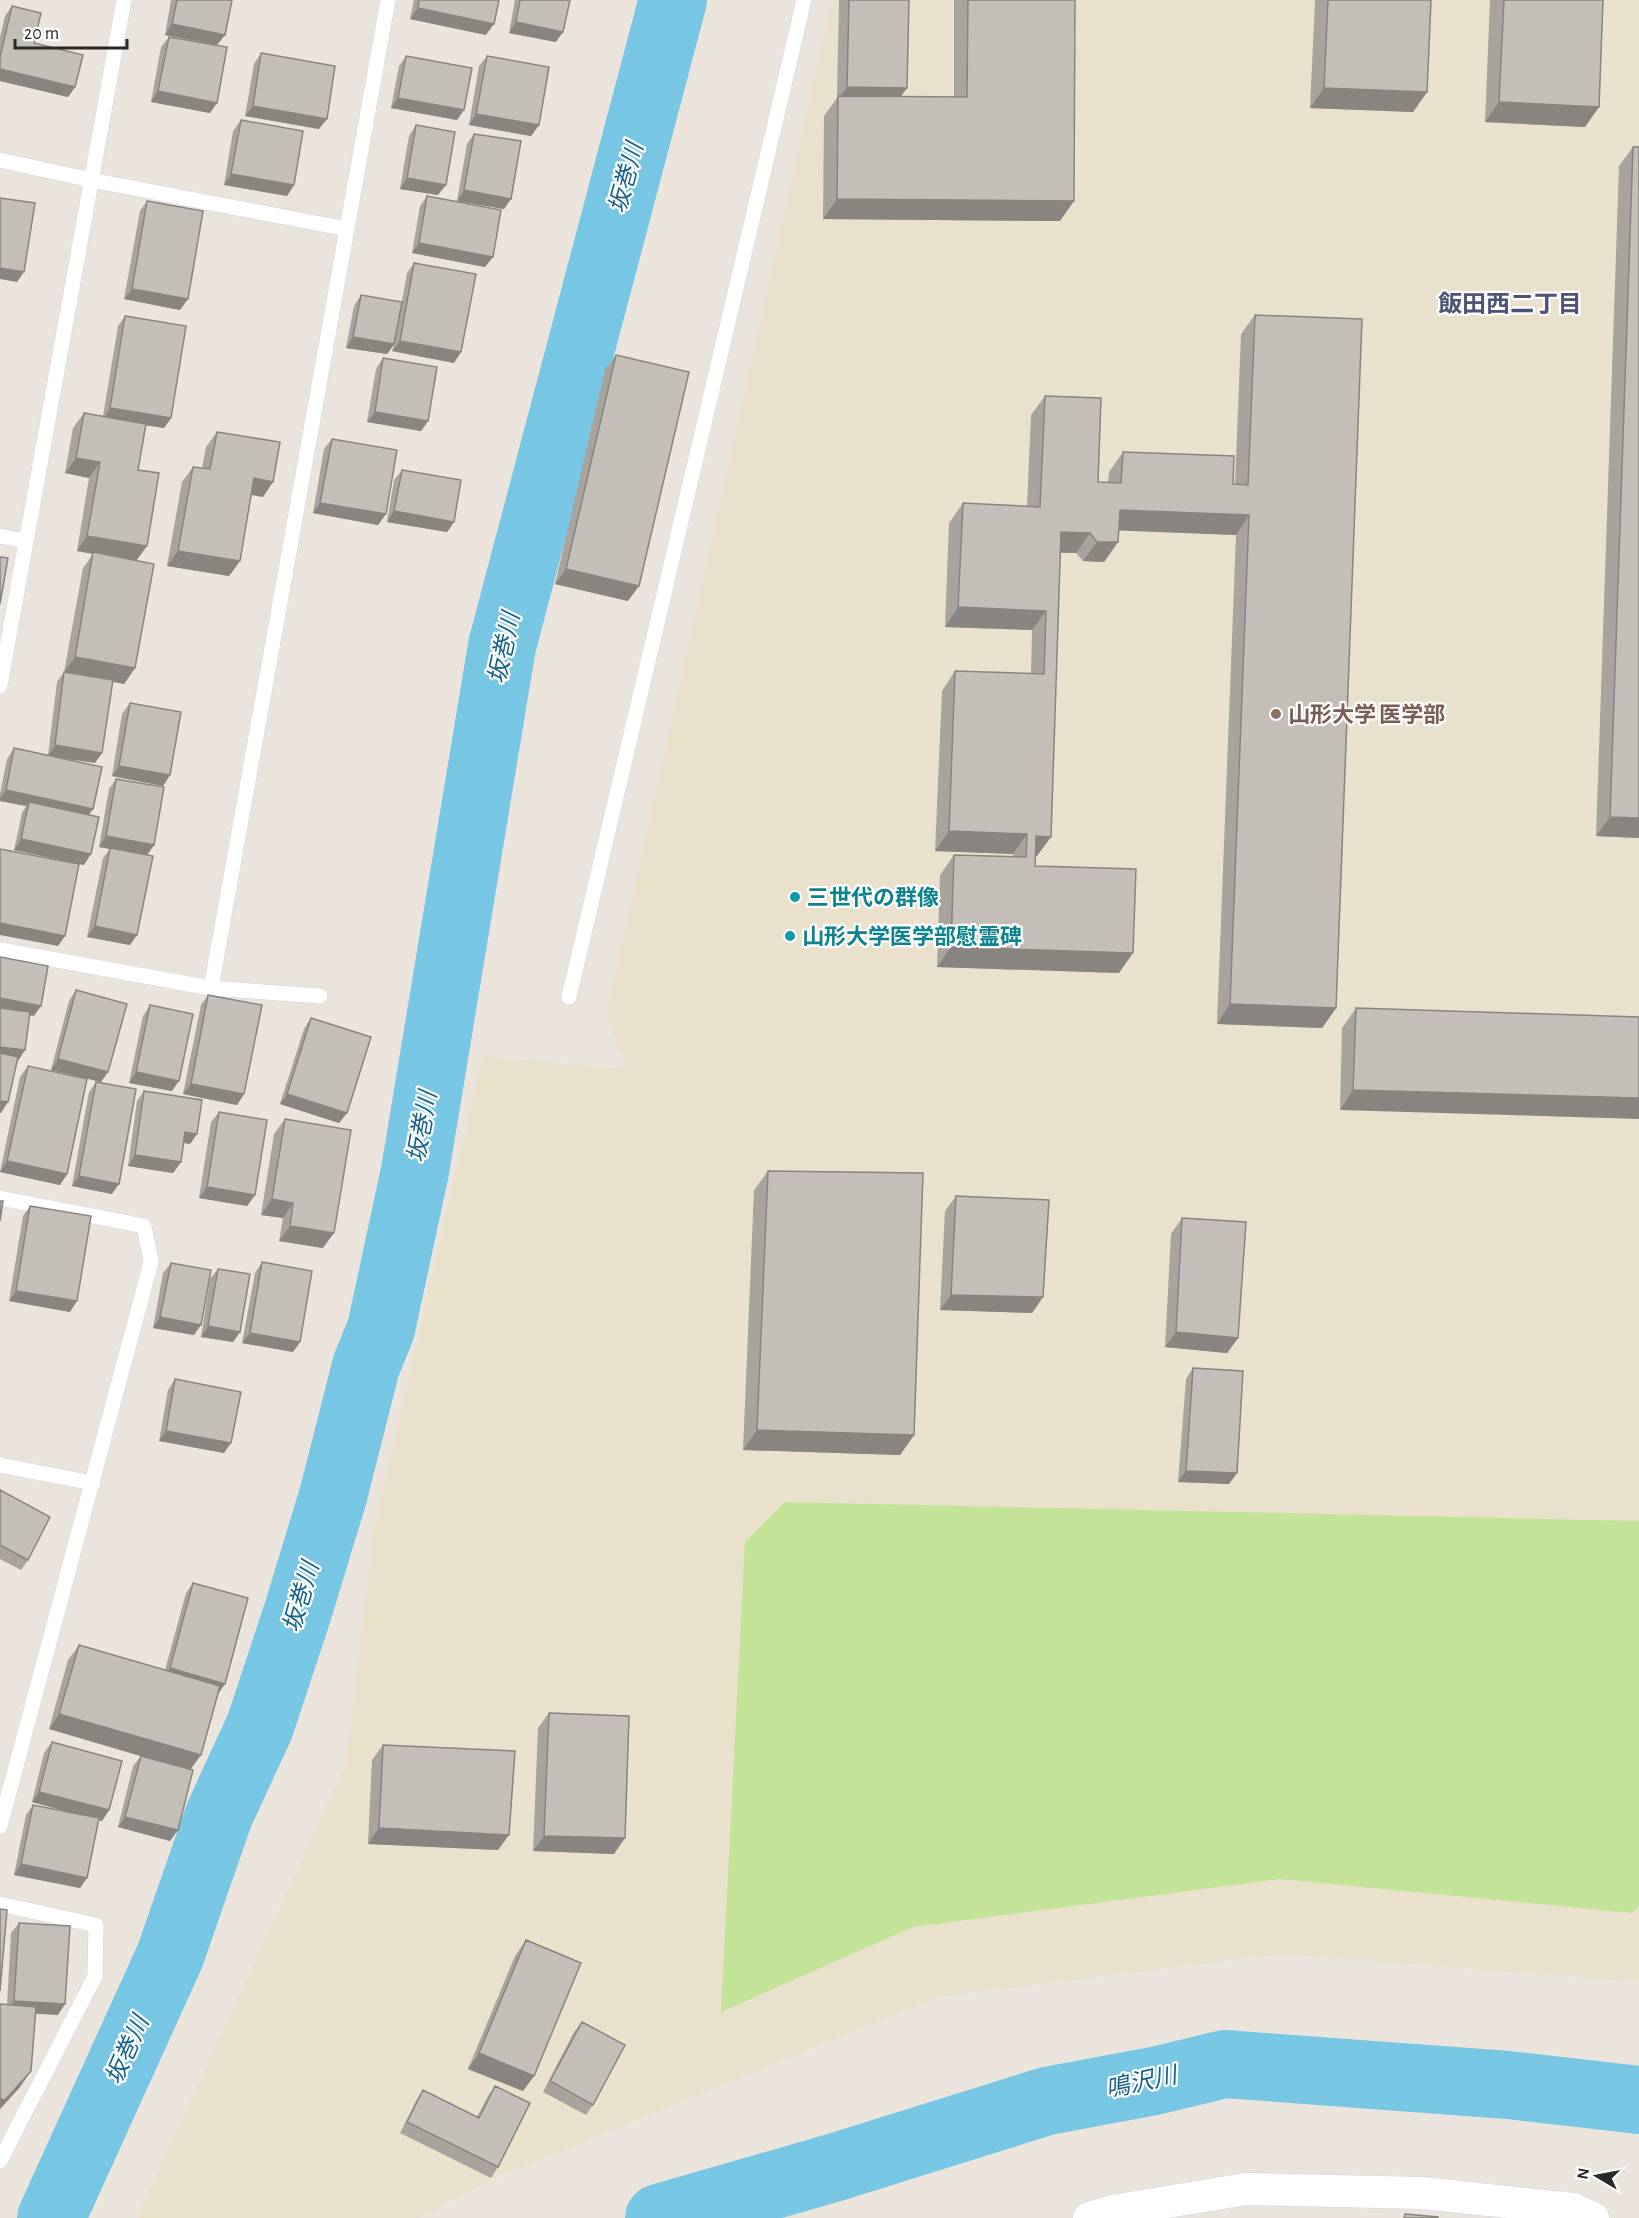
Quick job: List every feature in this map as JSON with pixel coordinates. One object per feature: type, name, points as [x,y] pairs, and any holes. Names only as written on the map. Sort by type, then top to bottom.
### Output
[{"type":"street","points":[[1089,2218],[1112,2211],[1246,2189],[1423,2193],[1573,2209],[1593,2218]]},
{"type":"lane","points":[[0,686],[124,0]]},
{"type":"lane","points":[[211,988],[388,0]]},
{"type":"lane","points":[[569,997],[804,0]]},
{"type":"lane","points":[[0,160],[347,230]]},
{"type":"lane","points":[[0,536],[25,542]]},
{"type":"lane","points":[[0,950],[211,988],[320,996]]},
{"type":"lane","points":[[0,1198],[144,1226],[151,1262],[0,1826]]},
{"type":"lane","points":[[0,1465],[93,1483]]},
{"type":"lane","points":[[0,1904],[96,1925],[95,1976],[5,2142],[0,2161]]},
{"type":"shaded area","points":[[831,0],[1639,0],[1639,1982],[1282,1954],[938,1997],[484,2183],[419,2218],[137,2218],[345,1766],[373,1532],[482,1056],[627,1069],[606,1013]]},
{"type":"green space","points":[[785,1502],[1639,1521],[1639,1905],[1632,1913],[1279,1879],[913,1927],[721,2012],[745,1542]]},
{"type":"building","points":[[177,0],[232,0],[225,35],[172,24]]},
{"type":"building","points":[[419,0],[499,0],[494,24],[418,8]]},
{"type":"building","points":[[520,0],[570,0],[563,32],[516,22]]},
{"type":"building","points":[[849,0],[909,0],[907,88],[847,87]]},
{"type":"building","points":[[968,0],[1075,0],[1074,201],[837,199],[838,96],[967,97]]},
{"type":"building","points":[[1328,0],[1431,0],[1427,92],[1324,88]]},
{"type":"building","points":[[1504,0],[1603,0],[1599,107],[1499,102]]},
{"type":"building","points":[[12,6],[41,13],[34,43],[83,55],[75,87],[0,69],[0,57]]},
{"type":"building","points":[[169,37],[227,47],[217,103],[158,91]]},
{"type":"building","points":[[261,53],[335,66],[327,119],[253,106]]},
{"type":"building","points":[[406,56],[472,68],[464,110],[398,98]]},
{"type":"building","points":[[487,56],[549,67],[539,125],[476,114]]},
{"type":"building","points":[[241,120],[303,131],[294,185],[231,174]]},
{"type":"building","points":[[416,125],[455,132],[446,185],[407,178]]},
{"type":"building","points":[[474,134],[521,141],[511,199],[464,190]]},
{"type":"building","points":[[1633,147],[1639,147],[1639,818],[1610,817]]},
{"type":"building","points":[[427,196],[501,210],[493,257],[419,243]]},
{"type":"building","points":[[0,198],[35,203],[24,272],[0,268]]},
{"type":"building","points":[[147,201],[203,211],[188,299],[132,289]]},
{"type":"building","points":[[414,263],[476,274],[461,352],[400,341]]},
{"type":"building","points":[[361,295],[402,302],[394,344],[353,337]]},
{"type":"building","points":[[1255,315],[1362,319],[1336,1008],[1230,1004],[1249,515],[1120,510],[1118,542],[1097,542],[1090,533],[1061,532],[1051,837],[1036,836],[1035,866],[1136,869],[1133,953],[951,947],[954,855],[1026,857],[1027,834],[949,831],[955,671],[1044,674],[1046,611],[958,607],[963,503],[1040,507],[1045,396],[1101,398],[1098,482],[1121,483],[1123,452],[1234,456],[1233,484],[1248,485]]},
{"type":"building","points":[[125,316],[186,326],[171,418],[110,408]]},
{"type":"building","points":[[616,355],[689,372],[639,586],[566,569]]},
{"type":"building","points":[[383,358],[437,367],[428,421],[375,412]]},
{"type":"building","points":[[84,413],[146,424],[138,470],[159,473],[147,546],[87,536],[100,462],[76,458]]},
{"type":"building","points":[[217,432],[280,442],[273,482],[254,478],[240,561],[178,551],[193,467],[210,469]]},
{"type":"building","points":[[332,439],[397,450],[386,514],[320,503]]},
{"type":"building","points":[[402,470],[461,480],[454,522],[394,511]]},
{"type":"building","points":[[93,552],[154,564],[135,668],[75,657]]},
{"type":"building","points":[[0,557],[8,558],[0,604]]},
{"type":"building","points":[[64,672],[113,680],[102,753],[55,745]]},
{"type":"building","points":[[130,703],[181,712],[170,775],[119,766]]},
{"type":"building","points":[[14,748],[102,767],[93,809],[6,790]]},
{"type":"building","points":[[116,779],[164,787],[154,845],[106,836]]},
{"type":"building","points":[[29,802],[99,817],[91,854],[21,839]]},
{"type":"building","points":[[110,848],[153,856],[137,935],[95,926]]},
{"type":"building","points":[[0,849],[79,864],[65,936],[0,923]]},
{"type":"building","points":[[0,957],[48,966],[41,1006],[0,998]]},
{"type":"building","points":[[76,990],[127,1004],[108,1072],[58,1059]]},
{"type":"building","points":[[208,995],[262,1005],[244,1094],[191,1084]]},
{"type":"building","points":[[150,1005],[193,1014],[179,1081],[136,1072]]},
{"type":"building","points":[[0,1008],[30,1012],[25,1050],[0,1047]]},
{"type":"building","points":[[1356,1008],[1639,1017],[1639,1098],[1353,1090]]},
{"type":"building","points":[[311,1018],[371,1037],[347,1113],[287,1094]]},
{"type":"building","points":[[0,1053],[18,1057],[8,1102],[0,1101]]},
{"type":"building","points":[[28,1066],[87,1079],[67,1174],[7,1161]]},
{"type":"building","points":[[96,1082],[136,1089],[119,1184],[79,1176]]},
{"type":"building","points":[[144,1091],[202,1100],[197,1134],[185,1132],[181,1162],[135,1155]]},
{"type":"building","points":[[219,1112],[267,1120],[255,1195],[207,1187]]},
{"type":"building","points":[[285,1119],[351,1130],[334,1233],[290,1226],[293,1203],[272,1199]]},
{"type":"building","points":[[768,1171],[923,1173],[914,1435],[757,1430]]},
{"type":"building","points":[[956,1196],[1049,1200],[1043,1297],[951,1295]]},
{"type":"building","points":[[0,1201],[3,1201],[0,1221]]},
{"type":"building","points":[[30,1206],[91,1216],[77,1301],[16,1291]]},
{"type":"building","points":[[1182,1218],[1246,1222],[1238,1338],[1176,1332]]},
{"type":"building","points":[[262,1262],[312,1271],[300,1342],[250,1333]]},
{"type":"building","points":[[171,1263],[211,1270],[201,1325],[160,1317]]},
{"type":"building","points":[[218,1269],[250,1274],[240,1332],[208,1326]]},
{"type":"building","points":[[1193,1368],[1243,1371],[1237,1473],[1186,1471]]},
{"type":"building","points":[[175,1379],[241,1392],[231,1443],[166,1431]]},
{"type":"building","points":[[0,1490],[50,1517],[28,1560],[0,1545]]},
{"type":"building","points":[[193,1583],[248,1598],[225,1684],[170,1668]]},
{"type":"building","points":[[79,1645],[220,1686],[201,1755],[59,1714]]},
{"type":"building","points":[[549,1713],[629,1716],[625,1838],[544,1836]]},
{"type":"building","points":[[52,1742],[122,1761],[109,1810],[39,1792]]},
{"type":"building","points":[[383,1745],[515,1751],[509,1835],[379,1828]]},
{"type":"building","points":[[141,1756],[193,1770],[178,1830],[125,1817]]},
{"type":"building","points":[[33,1805],[99,1818],[87,1878],[21,1864]]},
{"type":"building","points":[[0,1909],[7,1910],[0,1991]]},
{"type":"building","points":[[19,1923],[70,1926],[65,2004],[14,2001]]},
{"type":"building","points":[[526,1940],[581,1963],[534,2076],[479,2053]]},
{"type":"building","points":[[0,2004],[36,2007],[31,2071],[5,2100],[0,2099]]},
{"type":"building","points":[[582,2022],[625,2045],[593,2105],[550,2081]]},
{"type":"building","points":[[495,2086],[530,2103],[498,2167],[407,2122],[423,2090],[479,2118]]},
{"type":"building","points":[[1405,2214],[1438,2217],[1438,2218],[1404,2218]]},
{"type":"waterway","name":"坂巻川","points":[[51,2218],[170,1956],[219,1815],[260,1726],[333,1496],[366,1366],[381,1329],[415,1171],[502,646],[673,0]]},
{"type":"waterway","name":"鳴沢川","points":[[659,2218],[836,2167],[1047,2101],[1154,2081],[1225,2064],[1508,2085],[1639,2100]]},
{"type":"place","name":"山形大学 医学部","points":[[1276,714]]},
{"type":"place","name":"三世代の群像","points":[[795,897]]},
{"type":"place","name":"山形大学医学部慰霊碑","points":[[790,936]]},
{"type":"district","name":"飯田西二丁目","points":[[1510,304]]}]
